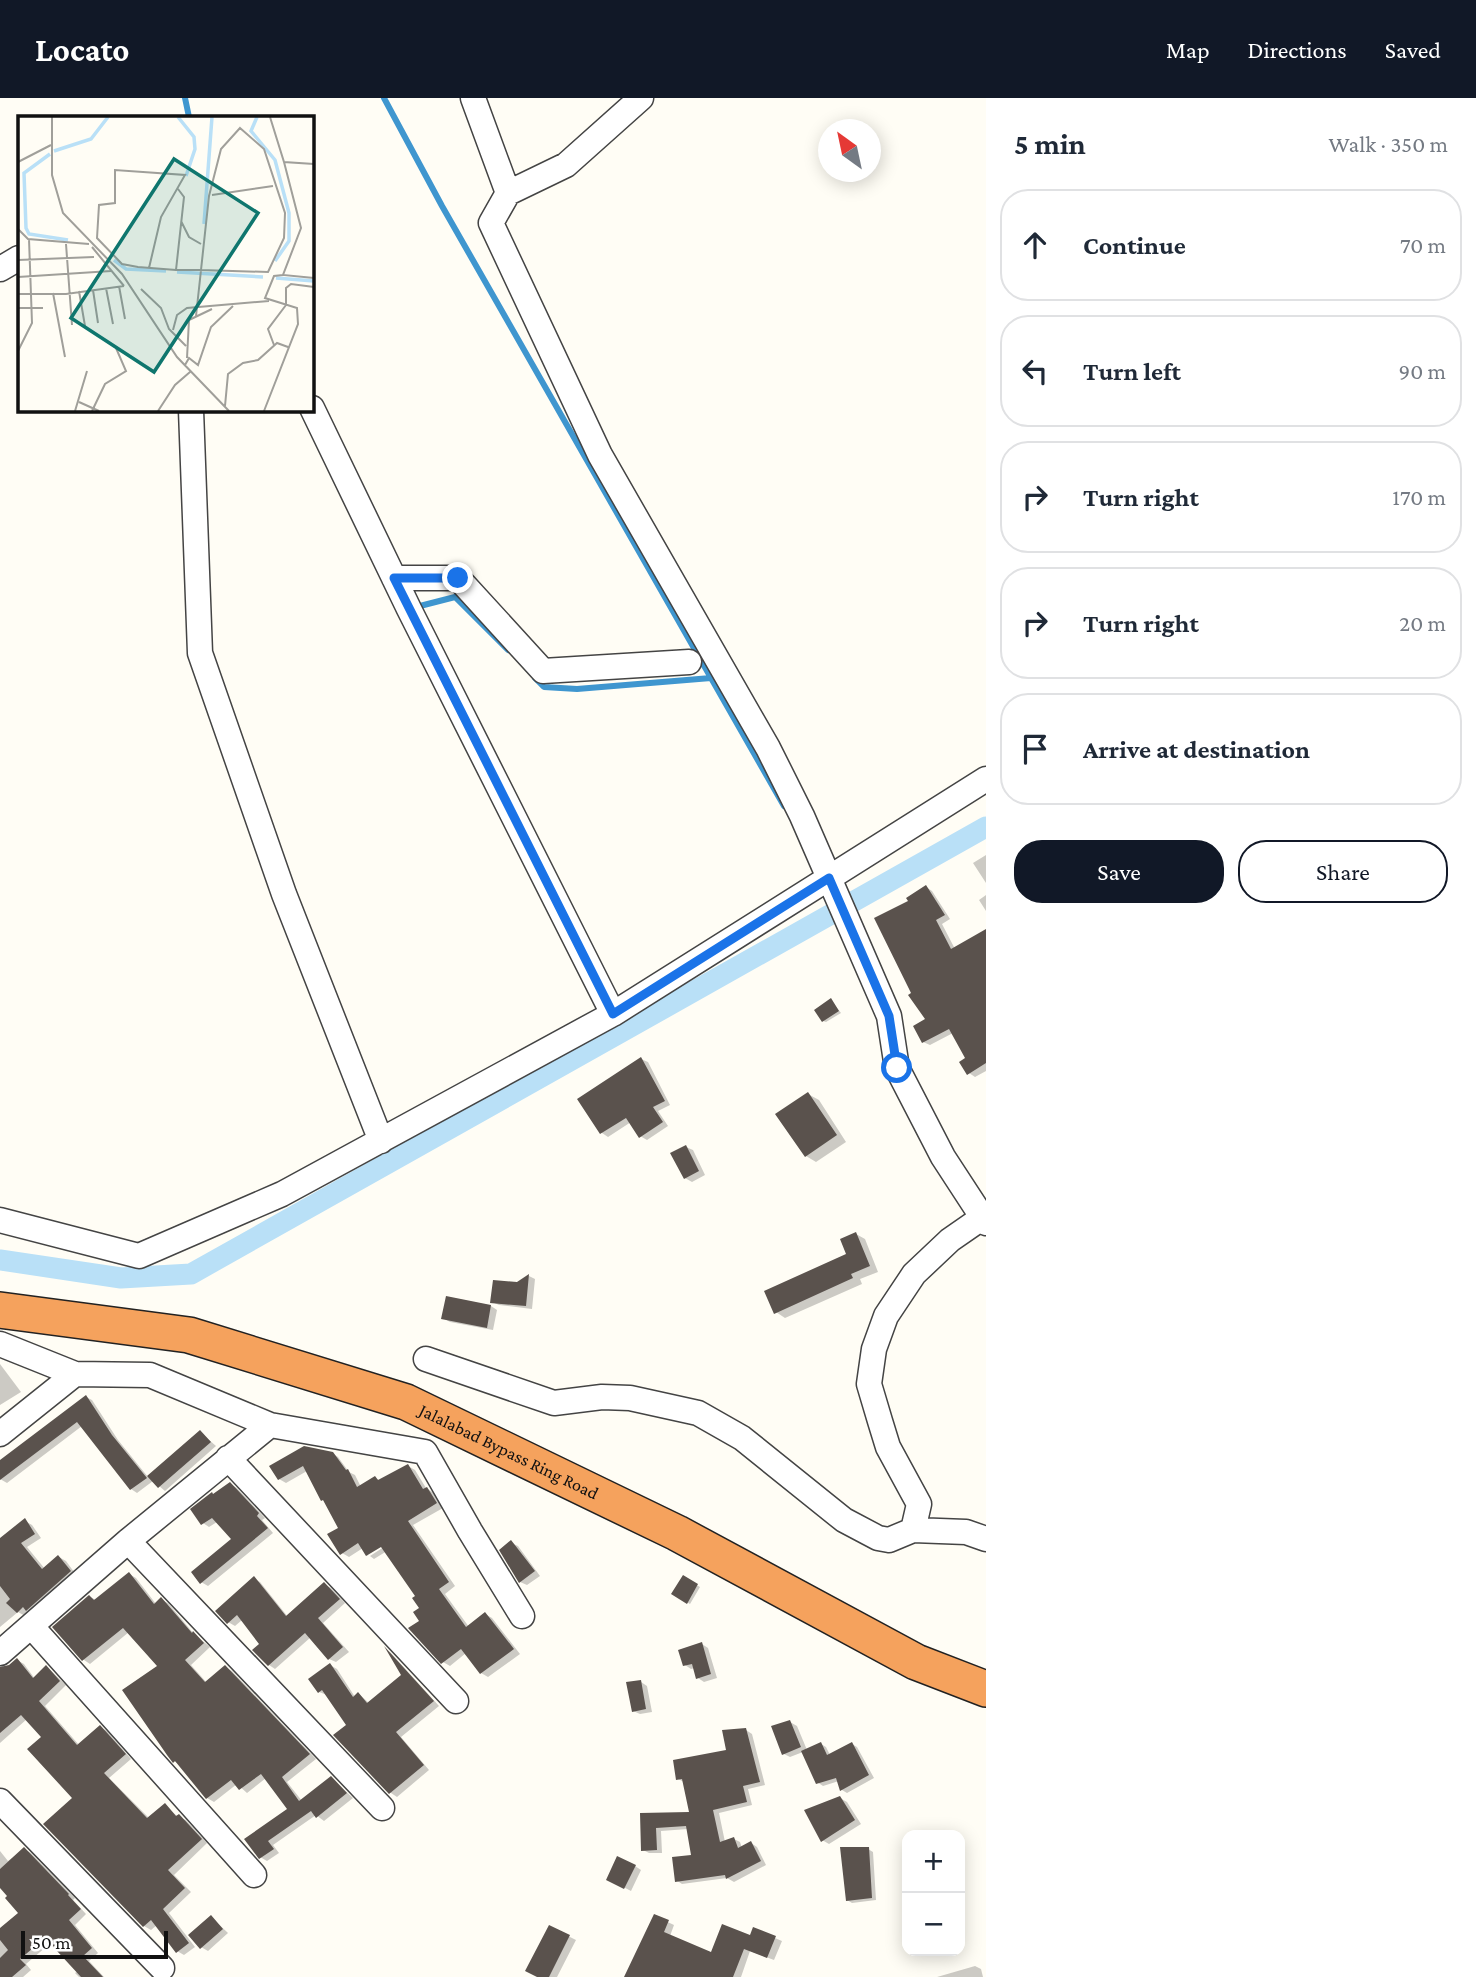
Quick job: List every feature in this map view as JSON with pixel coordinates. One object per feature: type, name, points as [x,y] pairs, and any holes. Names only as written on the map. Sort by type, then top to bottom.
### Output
[{"type":"highway","name":"Jalalabad Bypass Ring Road","points":[[0,1310],[189,1335],[405,1402],[677,1533],[916,1662],[986,1689]]},
{"type":"street","points":[[473,98],[509,193]]},
{"type":"street","points":[[641,98],[566,165],[509,193],[491,223],[600,455],[768,748],[802,816],[889,1016],[897,1068],[943,1157],[984,1218],[950,1240],[914,1274],[886,1316],[874,1349],[869,1384],[888,1447],[919,1504],[913,1530]]},
{"type":"street","points":[[0,269],[18,259]]},
{"type":"street","points":[[313,410],[394,578],[613,1014]]},
{"type":"street","points":[[191,411],[200,653],[284,894],[381,1140]]},
{"type":"street","points":[[394,578],[458,578],[543,671],[689,662]]},
{"type":"street","points":[[0,1220],[139,1256],[282,1195],[613,1014],[986,779]]},
{"type":"street","points":[[0,1344],[75,1374],[150,1375],[270,1425],[425,1452],[522,1616]]},
{"type":"street","points":[[426,1359],[554,1403],[602,1397],[630,1398],[698,1413],[742,1438],[844,1520],[878,1538],[889,1539],[913,1530],[966,1532],[986,1539]]},
{"type":"street","points":[[0,1434],[75,1374]]},
{"type":"street","points":[[0,1653],[128,1541],[270,1425]]},
{"type":"street","points":[[228,1458],[456,1701]]},
{"type":"street","points":[[128,1541],[382,1808]]},
{"type":"street","points":[[32,1627],[254,1875]]},
{"type":"street","points":[[0,1801],[162,1968]]},
{"type":"building","points":[[926,885],[945,915],[936,920],[951,949],[986,929],[986,1063],[967,1075],[959,1062],[965,1058],[949,1029],[922,1043],[913,1026],[925,1019],[908,995],[911,993],[874,918],[908,901],[906,898]]},
{"type":"building","points":[[831,998],[839,1011],[822,1022],[814,1010]]},
{"type":"building","points":[[641,1057],[665,1101],[653,1107],[663,1122],[639,1138],[626,1118],[600,1134],[577,1099]]},
{"type":"building","points":[[808,1092],[837,1135],[805,1157],[775,1114]]},
{"type":"building","points":[[686,1145],[699,1171],[684,1179],[670,1153]]},
{"type":"building","points":[[856,1232],[870,1266],[851,1274],[853,1278],[774,1314],[764,1291],[846,1254],[840,1239]]},
{"type":"building","points":[[529,1274],[526,1306],[490,1303],[493,1280],[517,1282]]},
{"type":"building","points":[[446,1296],[491,1305],[487,1328],[441,1319]]},
{"type":"building","points":[[86,1395],[112,1435],[147,1478],[130,1490],[77,1422],[0,1480],[0,1460]]},
{"type":"building","points":[[200,1430],[211,1442],[158,1488],[147,1476]]},
{"type":"building","points":[[304,1446],[333,1452],[346,1470],[348,1469],[357,1487],[375,1476],[378,1480],[408,1464],[423,1489],[427,1487],[437,1503],[408,1521],[449,1582],[439,1589],[466,1627],[485,1612],[514,1649],[480,1674],[461,1649],[441,1664],[408,1628],[419,1621],[413,1612],[419,1608],[412,1598],[415,1596],[381,1547],[366,1556],[358,1543],[340,1555],[327,1534],[338,1528],[303,1466],[278,1480],[269,1466]]},
{"type":"building","points":[[230,1482],[259,1513],[257,1516],[268,1528],[200,1584],[191,1572],[231,1539],[212,1518],[201,1525],[190,1509]]},
{"type":"building","points":[[25,1518],[35,1534],[21,1543],[42,1569],[58,1555],[71,1571],[26,1611],[23,1607],[17,1613],[6,1603],[10,1599],[0,1586],[0,1538]]},
{"type":"building","points":[[511,1540],[535,1571],[519,1583],[499,1550]]},
{"type":"building","points":[[129,1572],[154,1604],[161,1597],[204,1643],[185,1660],[205,1682],[225,1665],[310,1754],[282,1777],[299,1801],[331,1776],[347,1793],[316,1818],[311,1811],[268,1841],[274,1849],[259,1859],[244,1839],[287,1809],[261,1774],[239,1790],[231,1780],[206,1799],[175,1761],[173,1763],[122,1690],[157,1666],[123,1628],[82,1661],[52,1627],[89,1595],[94,1600]]},
{"type":"building","points":[[683,1575],[698,1584],[687,1604],[671,1594]]},
{"type":"building","points":[[254,1576],[286,1616],[324,1582],[340,1599],[318,1618],[343,1647],[328,1660],[305,1633],[268,1666],[252,1650],[259,1644],[237,1615],[227,1624],[215,1611]]},
{"type":"building","points":[[702,1642],[711,1674],[696,1679],[692,1664],[683,1666],[678,1650]]},
{"type":"building","points":[[384,1646],[434,1701],[396,1732],[424,1765],[389,1794],[333,1735],[346,1725],[322,1690],[318,1693],[308,1679],[330,1663],[353,1697],[358,1692],[367,1703],[401,1675]]},
{"type":"building","points":[[17,1658],[33,1678],[46,1665],[60,1681],[39,1701],[77,1745],[100,1725],[126,1754],[104,1773],[147,1818],[165,1803],[202,1839],[168,1870],[185,1888],[163,1909],[189,1943],[176,1953],[151,1920],[143,1927],[43,1824],[72,1798],[27,1749],[41,1737],[21,1715],[0,1733],[0,1667],[9,1665]]},
{"type":"building","points":[[641,1680],[646,1709],[632,1712],[626,1682]]},
{"type":"building","points":[[790,1720],[801,1747],[782,1755],[771,1726]]},
{"type":"building","points":[[746,1728],[760,1782],[743,1786],[747,1802],[713,1810],[720,1842],[734,1837],[738,1848],[751,1841],[761,1861],[726,1879],[725,1875],[675,1882],[672,1857],[691,1855],[686,1826],[656,1828],[657,1850],[641,1851],[640,1813],[689,1812],[682,1779],[676,1780],[673,1760],[726,1750],[722,1730]]},
{"type":"building","points":[[821,1742],[827,1755],[852,1742],[869,1775],[840,1791],[836,1778],[816,1784],[801,1751]]},
{"type":"building","points":[[840,1796],[855,1820],[821,1842],[804,1810]]},
{"type":"building","points":[[24,1847],[81,1909],[69,1920],[92,1948],[83,1956],[103,1977],[81,1977],[45,1938],[20,1959],[26,1965],[12,1977],[0,1977],[0,1958],[8,1950],[0,1940],[0,1928],[18,1913],[0,1888],[0,1869]]},
{"type":"building","points":[[840,1847],[869,1847],[872,1898],[846,1901]]},
{"type":"building","points":[[617,1856],[636,1865],[624,1889],[606,1880]]},
{"type":"building","points":[[654,1914],[669,1920],[664,1932],[711,1952],[722,1924],[750,1935],[753,1927],[776,1936],[767,1958],[744,1949],[733,1977],[624,1977]]},
{"type":"building","points":[[211,1915],[223,1929],[200,1949],[188,1935]]},
{"type":"building","points":[[549,1925],[570,1935],[549,1977],[537,1977],[525,1971]]},
{"type":"waterway","points":[[185,98],[189,116]]},
{"type":"waterway","points":[[384,98],[442,206],[784,806]]},
{"type":"waterway","points":[[416,607],[455,597],[508,650]]},
{"type":"waterway","points":[[535,678],[544,687],[577,689],[711,678]]},
{"type":"waterway","points":[[0,1260],[121,1278],[191,1274],[986,827]]},
{"type":"route","points":[[458,578],[394,578],[613,1014],[637,1002],[829,878],[889,1016],[897,1068]]}]
